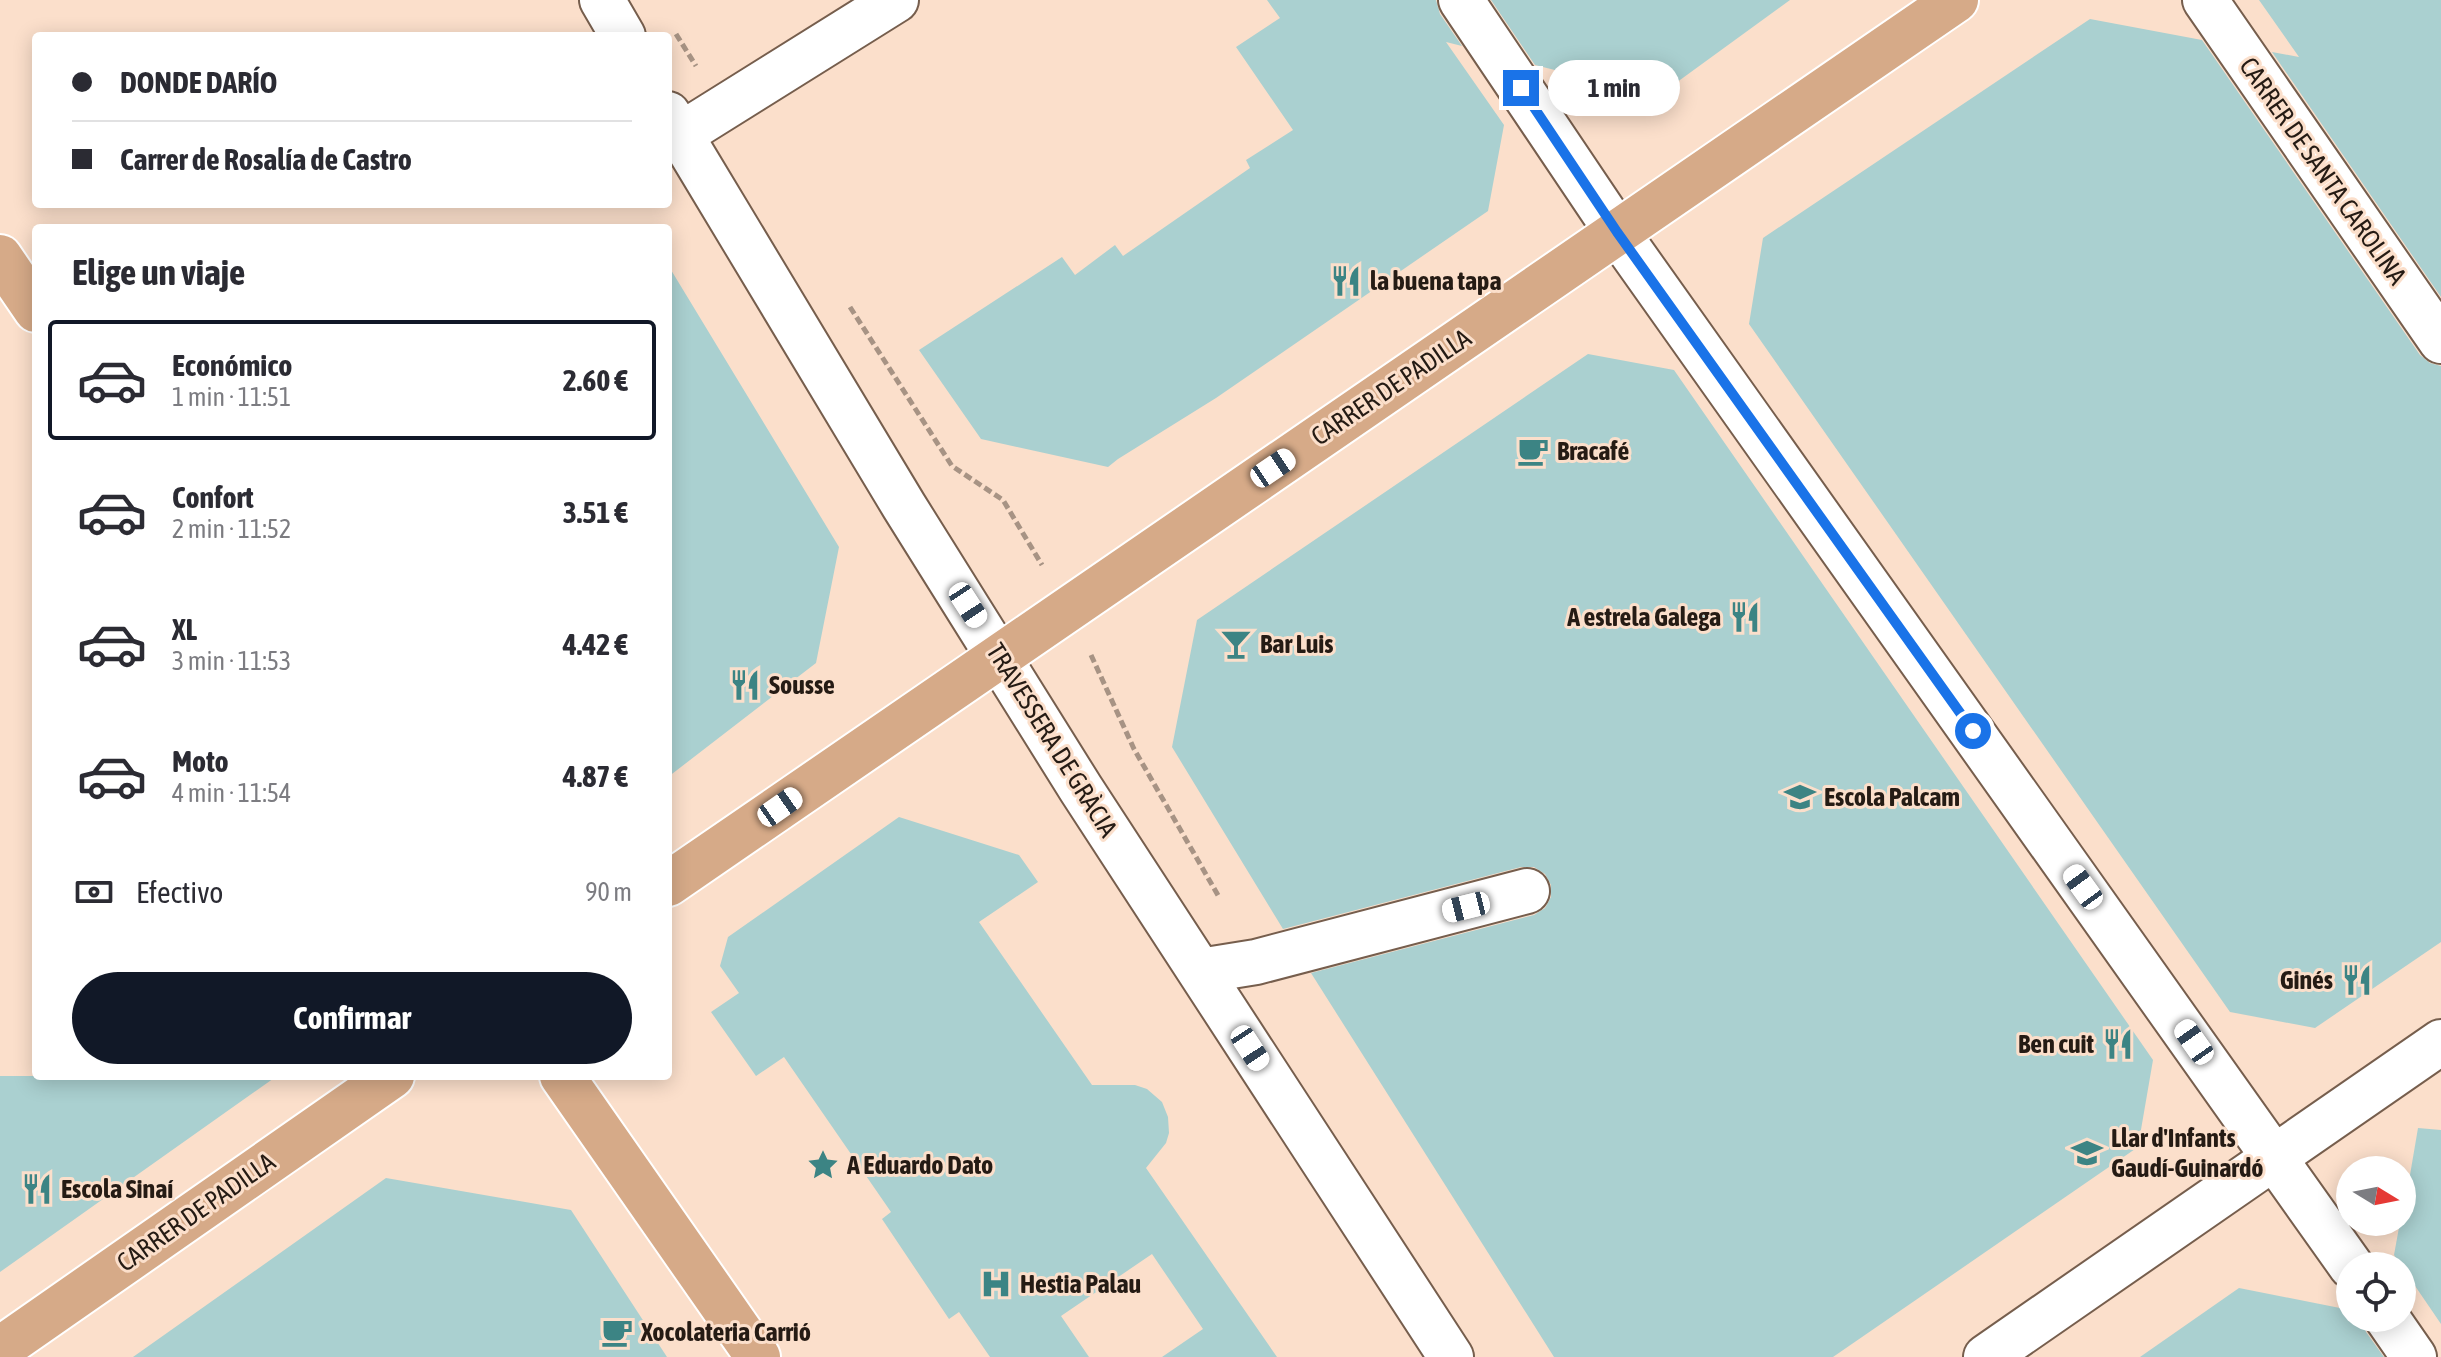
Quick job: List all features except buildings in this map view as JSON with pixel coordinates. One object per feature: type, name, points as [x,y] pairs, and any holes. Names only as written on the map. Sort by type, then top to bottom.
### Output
[{"type":"main road","name":"CARRER DE PADILLA","points":[[672,881],[1956,0]]},
{"type":"main road","points":[[0,257],[32,304]]},
{"type":"main road","name":"CARRER DE PADILLA","points":[[0,1349],[386,1080]]},
{"type":"main road","points":[[565,1080],[758,1357]]},
{"type":"street","points":[[602,0],[621,32]]},
{"type":"street","points":[[674,124],[896,0]]},
{"type":"street","points":[[1461,0],[1617,232],[2341,1252]]},
{"type":"street","name":"CARRER DE SANTA CAROLINA","points":[[2205,0],[2441,341]]},
{"type":"street","name":"TRAVESSERA DE GRÀCIA","points":[[674,124],[904,506],[1081,789],[1451,1357]]},
{"type":"street","points":[[1200,971],[1256,962],[1527,891]]},
{"type":"street","points":[[1986,1357],[2441,1042]]},
{"type":"street","points":[[2397,1332],[2414,1357]]},
{"type":"place","name":"la buena tapa","points":[[1346,281]]},
{"type":"place","name":"Bracafé","points":[[1533,451]]},
{"type":"place","name":"A estrela Galega","points":[[1745,617]]},
{"type":"place","name":"Bar Luis","points":[[1236,644]]},
{"type":"place","name":"Sousse","points":[[745,685]]},
{"type":"place","name":"Escola Palcam","points":[[1800,797]]},
{"type":"place","name":"Ginés","points":[[2357,980]]},
{"type":"place","name":"Ben cuit","points":[[2118,1044]]},
{"type":"place","name":"Llar d'Infants Gaudí-Guinardó","points":[[2087,1153]]},
{"type":"place","name":"A Eduardo Dato","points":[[823,1165]]},
{"type":"place","name":"Escola Sinaí","points":[[37,1189]]},
{"type":"place","name":"Hestia Palau","points":[[996,1284]]},
{"type":"place","name":"Xocolateria Carrió","points":[[617,1332]]},
{"type":"route","points":[[1521,88],[1617,232],[1973,731]]}]
